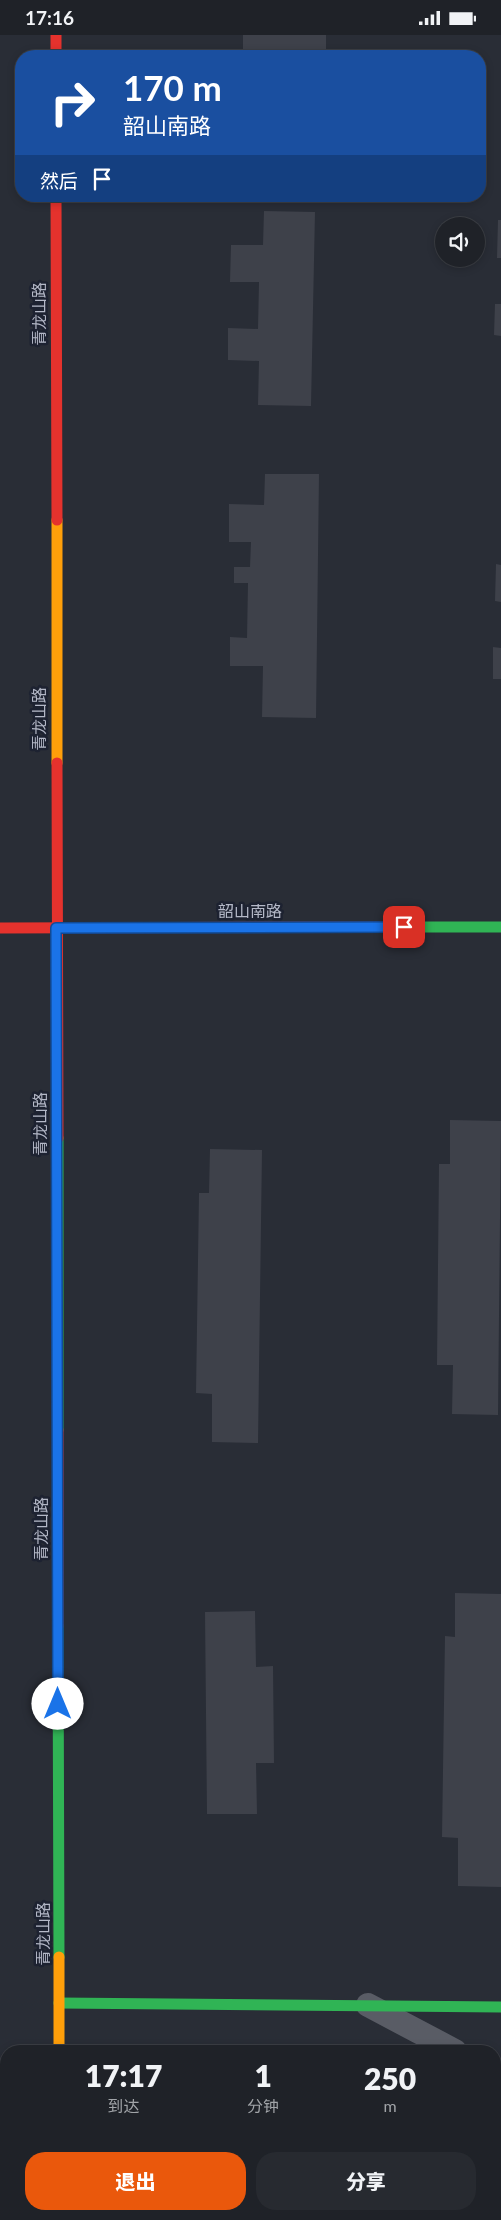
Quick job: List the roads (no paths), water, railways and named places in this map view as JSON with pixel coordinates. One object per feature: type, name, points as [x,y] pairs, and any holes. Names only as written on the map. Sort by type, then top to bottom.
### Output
[{"type":"street","points":[[56,35],[56,50]]},
{"type":"street","name":"青龙山路","points":[[56,202],[59,2045]]},
{"type":"street","name":"韶山南路","points":[[0,928],[501,927]]},
{"type":"street","points":[[59,2003],[501,2007]]},
{"type":"street","points":[[368,2005],[444,2045]]}]
